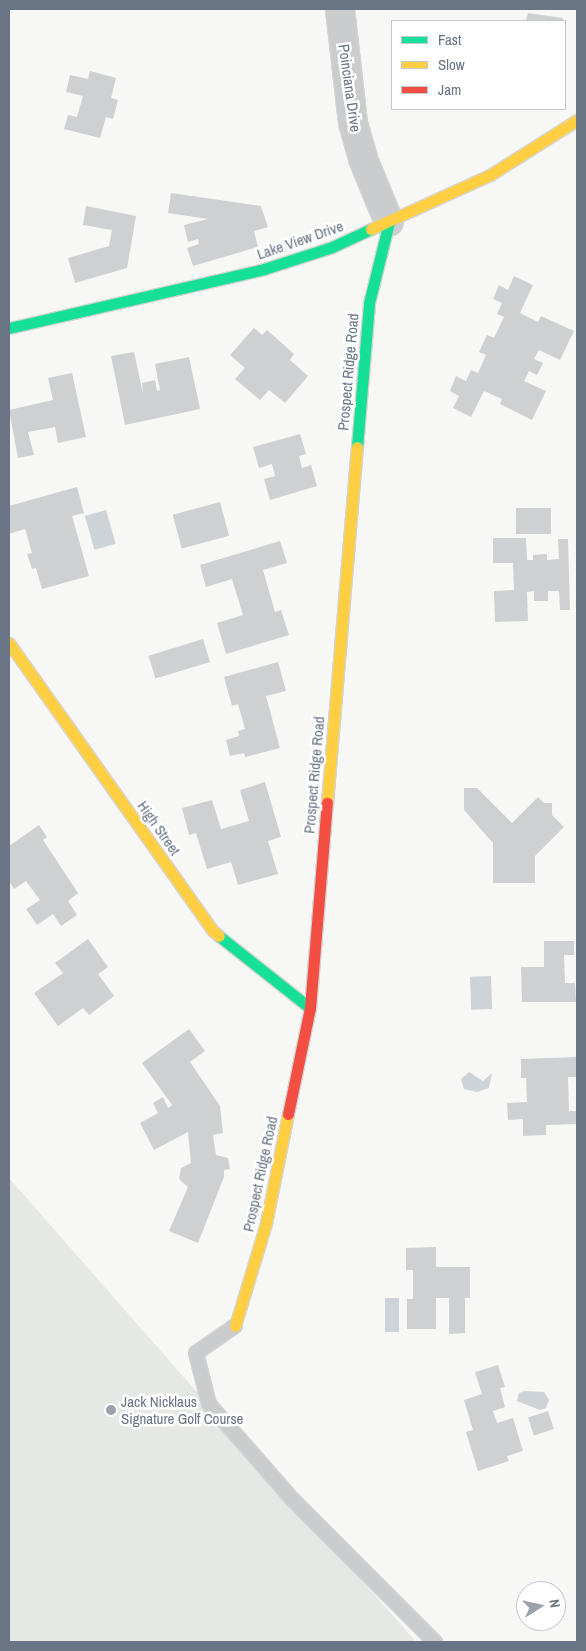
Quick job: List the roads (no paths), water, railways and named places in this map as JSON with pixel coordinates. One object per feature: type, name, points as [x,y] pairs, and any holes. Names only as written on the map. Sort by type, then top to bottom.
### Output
[{"type":"street","name":"Poinciana Drive","points":[[340,9],[353,123],[363,160],[390,222]]},
{"type":"street","name":"Lake View Drive","points":[[9,328],[264,269],[332,247],[490,176],[577,120]]},
{"type":"street","name":"Prospect Ridge Road","points":[[235,1326],[266,1223],[310,1008],[369,303],[390,222]]},
{"type":"street","name":"High Street","points":[[9,643],[212,930],[310,1008]]},
{"type":"lane","points":[[235,1326],[196,1354],[209,1404],[293,1500],[435,1642]]},
{"type":"place","name":"Jack Nicklaus Signature Golf Course","points":[[111,1410]]}]
